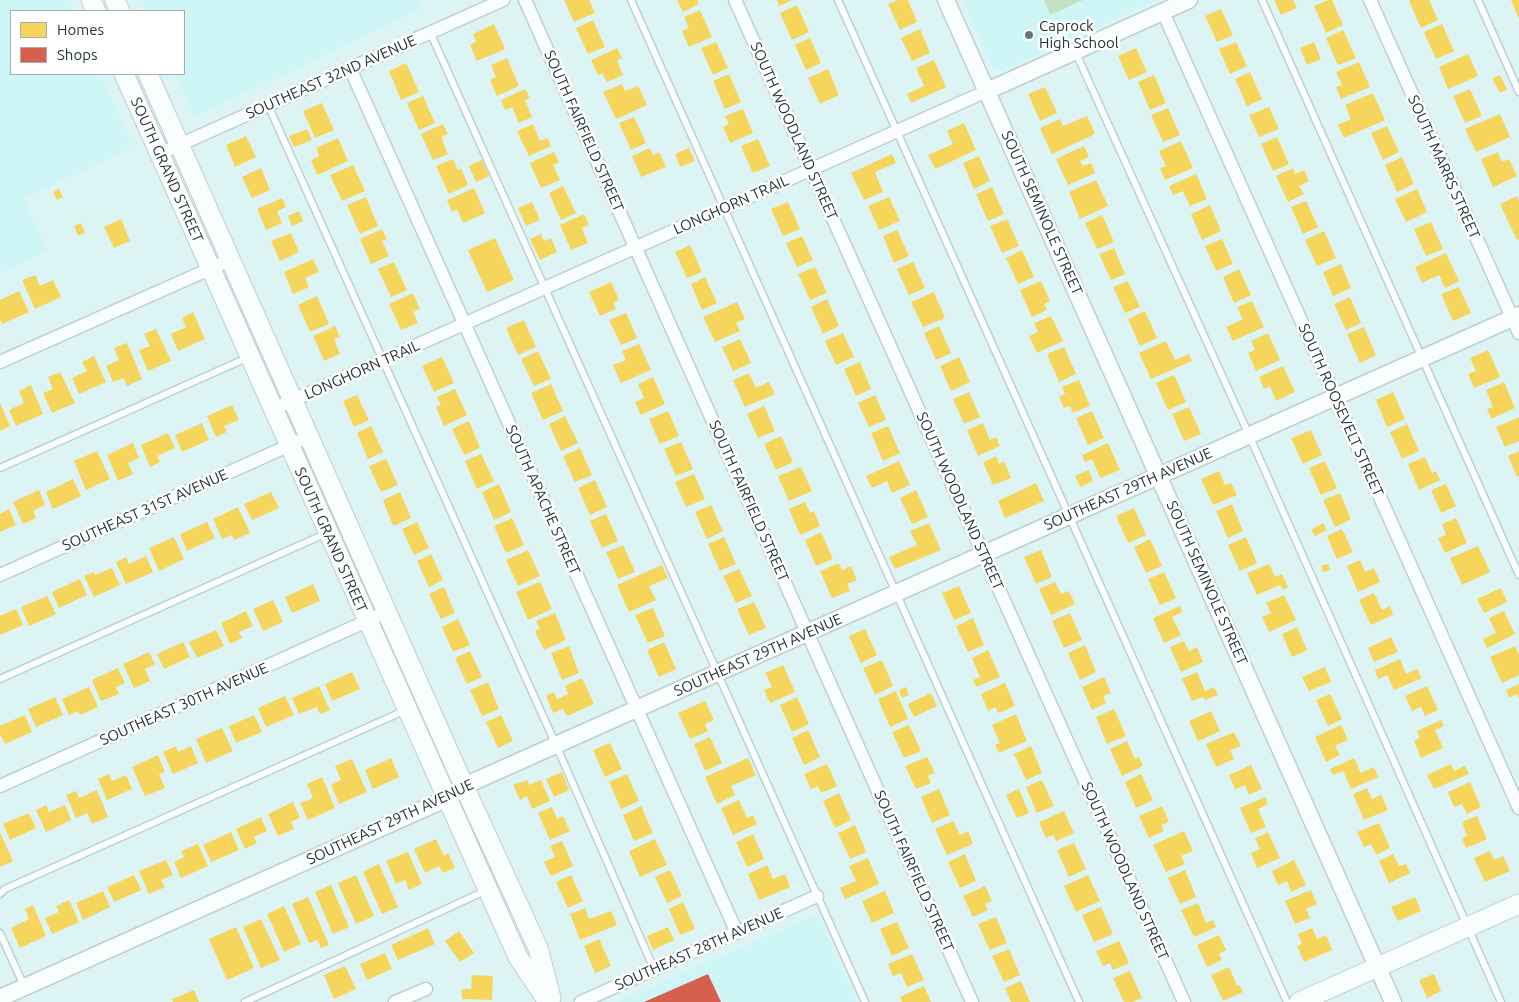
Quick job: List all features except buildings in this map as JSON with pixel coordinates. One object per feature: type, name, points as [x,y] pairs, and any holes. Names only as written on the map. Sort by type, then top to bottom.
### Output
[{"type":"main road","name":"SOUTH GRAND STREET","points":[[124,75],[518,957],[550,1002]]},
{"type":"main road","name":"SOUTH GRAND STREET","points":[[148,75],[308,437],[538,948],[550,1002]]},
{"type":"main road","points":[[1299,1002],[1519,904]]},
{"type":"street","name":"SOUTHEAST 32ND AVENUE","points":[[159,154],[503,0]]},
{"type":"street","name":"SOUTH FAIRFIELD STREET","points":[[525,0],[972,1002]]},
{"type":"street","name":"SOUTH WOODLAND STREET","points":[[735,0],[1184,1002]]},
{"type":"street","name":"SOUTH SEMINOLE STREET","points":[[946,0],[1393,1002]]},
{"type":"street","name":"LONGHORN TRAIL","points":[[273,409],[1190,0]]},
{"type":"street","name":"SOUTH MARRS STREET","points":[[1370,0],[1516,316],[1519,333]]},
{"type":"street","name":"SOUTH ROOSEVELT STREET","points":[[1163,12],[1519,808]]},
{"type":"street","name":"SOUTH APACHE STREET","points":[[350,68],[737,933]]},
{"type":"street","points":[[0,362],[230,260]]},
{"type":"street","name":"SOUTHEAST 29TH AVENUE","points":[[0,998],[448,798],[464,786],[1516,316]]},
{"type":"street","name":"SOUTHEAST 31ST AVENUE","points":[[0,575],[308,437]]},
{"type":"street","name":"SOUTHEAST 30TH AVENUE","points":[[0,786],[387,612]]},
{"type":"street","name":"SOUTHEAST 28TH AVENUE","points":[[581,1002],[818,896]]},
{"type":"street","points":[[395,1002],[426,989]]},
{"type":"lane","points":[[631,0],[1079,1002]]},
{"type":"lane","points":[[838,0],[1287,1002]]},
{"type":"lane","points":[[1262,0],[1519,576]]},
{"type":"lane","points":[[1478,0],[1519,92]]},
{"type":"lane","points":[[430,32],[865,1002]]},
{"type":"lane","points":[[1075,51],[1249,436],[1500,1002]]},
{"type":"lane","points":[[268,105],[654,969]]},
{"type":"lane","points":[[0,468],[250,357]]},
{"type":"lane","points":[[0,679],[328,532]]},
{"type":"lane","points":[[0,894],[5,889],[408,710]]},
{"type":"lane","points":[[245,1002],[488,889]]},
{"type":"lane","points":[[0,933],[24,988]]},
{"type":"shaded area","points":[[0,0],[69,0],[74,10],[10,10],[10,75],[101,75],[133,147],[24,199],[48,251],[0,274]]},
{"type":"shaded area","points":[[140,0],[420,0],[424,8],[195,117],[174,75],[185,75],[185,10],[145,10]]},
{"type":"shaded area","name":"Caprock High School","points":[[962,0],[1157,0],[1001,71],[993,69]]},
{"type":"shaded area","points":[[817,914],[857,1002],[617,1002]]},
{"type":"green space","points":[[1044,0],[1083,0],[1050,15]]},
{"type":"place","name":"Caprock High School","points":[[1029,35]]}]
